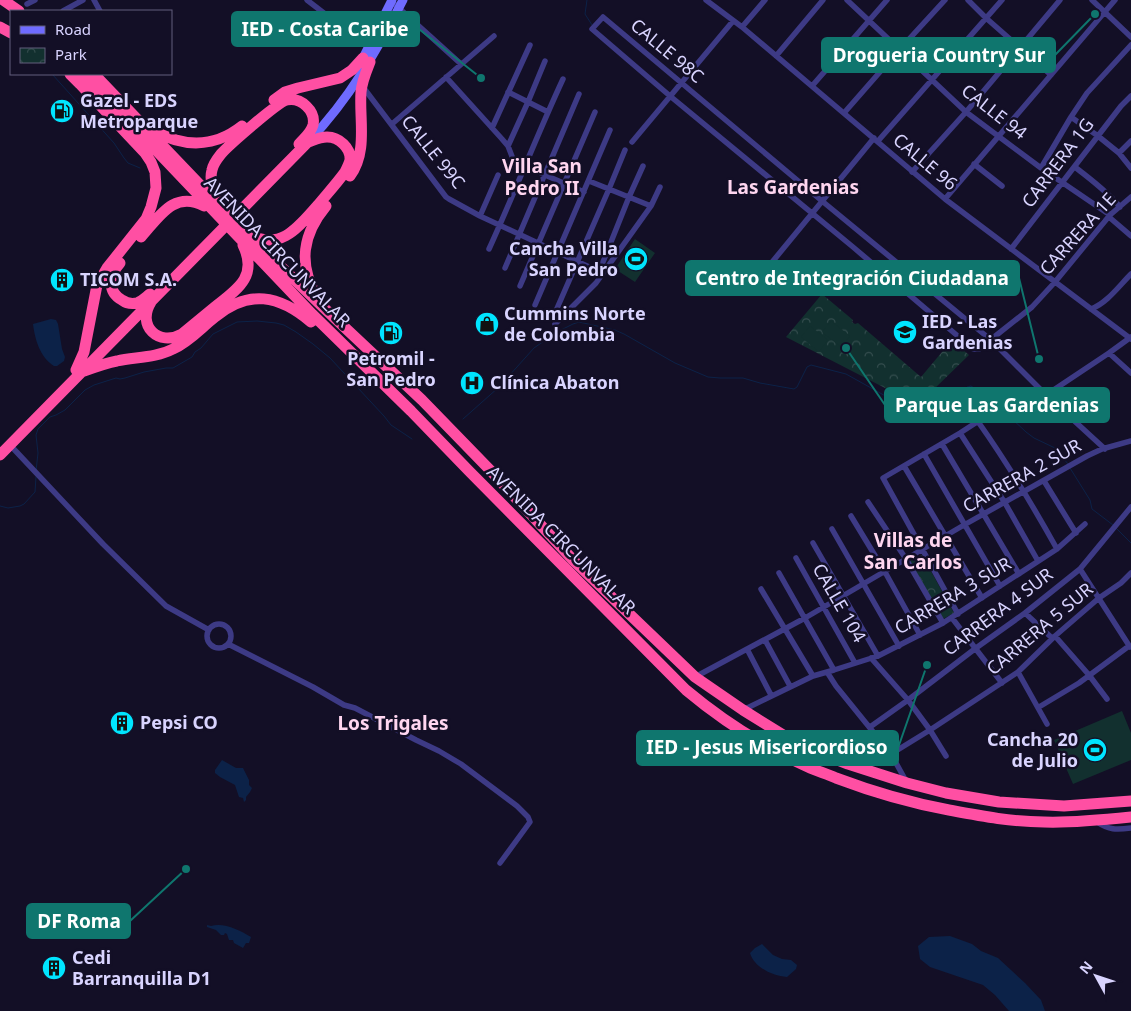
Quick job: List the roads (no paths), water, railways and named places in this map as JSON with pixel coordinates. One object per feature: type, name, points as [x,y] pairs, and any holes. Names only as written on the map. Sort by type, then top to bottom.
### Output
[{"type":"highway","points":[[3,0],[23,8]]},
{"type":"highway","points":[[323,307],[308,279],[305,261],[306,243],[318,216],[358,163],[361,146],[360,99],[366,60]]},
{"type":"highway","points":[[113,105],[123,129],[148,137],[159,133],[189,142],[204,142],[223,138],[234,132],[283,94],[298,88],[340,78],[366,60]]},
{"type":"highway","points":[[71,75],[142,149],[152,165],[156,180],[155,196],[144,222],[107,268],[96,288],[84,352],[78,371]]},
{"type":"highway","name":"AVENIDA CIRCUNVALAR","points":[[81,75],[148,137]]},
{"type":"highway","name":"AVENIDA CIRCUNVALAR","points":[[95,75],[148,137],[219,211],[312,314],[411,411],[686,690],[710,710],[763,744],[808,768],[884,795],[989,818],[1063,822],[1131,817]]},
{"type":"highway","points":[[0,455],[5,444],[309,137],[313,119],[308,107],[300,102],[288,100],[277,105],[218,157],[211,179],[219,211]]},
{"type":"highway","points":[[152,296],[146,316],[147,323],[151,331],[165,338],[176,337],[182,334],[235,291],[244,281],[248,269],[248,258],[242,236],[270,240],[288,235],[299,226],[346,172],[350,158],[342,142],[328,137],[309,137]]},
{"type":"highway","points":[[152,296],[134,303],[125,302],[119,298],[114,294],[111,285],[111,278],[116,268],[161,214],[173,204],[192,201],[219,211]]},
{"type":"highway","name":"AVENIDA CIRCUNVALAR","points":[[242,236],[323,307],[422,400],[573,560],[695,677],[743,710],[783,735],[817,752],[907,784],[999,802],[1064,806],[1131,801]]},
{"type":"highway","points":[[78,371],[172,350],[232,305],[251,299],[266,299],[285,304],[301,314],[382,392],[411,411]]},
{"type":"highway","points":[[1063,822],[1064,806]]},
{"type":"main road","points":[[366,60],[368,47],[391,0]]},
{"type":"main road","points":[[309,137],[340,98],[401,4]]},
{"type":"street","points":[[23,8],[35,0]]},
{"type":"street","points":[[65,10],[83,0]]},
{"type":"street","points":[[307,0],[368,47]]},
{"type":"street","points":[[391,0],[401,4],[461,64]]},
{"type":"street","name":"CALLE 96","points":[[707,0],[742,27],[945,199],[1131,338]]},
{"type":"street","points":[[742,27],[765,0]]},
{"type":"street","points":[[776,56],[823,0]]},
{"type":"street","name":"CALLE 94","points":[[847,0],[966,112],[1109,216],[1131,236]]},
{"type":"street","points":[[812,86],[887,0]]},
{"type":"street","points":[[844,113],[945,0]]},
{"type":"street","points":[[968,0],[1052,75]]},
{"type":"street","points":[[750,290],[822,201],[1002,0]]},
{"type":"street","points":[[912,172],[966,112],[1060,0]]},
{"type":"street","points":[[1092,0],[1131,37]]},
{"type":"street","points":[[945,199],[1115,0]]},
{"type":"street","name":"CALLE 98C","points":[[979,349],[973,349],[592,29],[603,17],[990,340],[1105,449]]},
{"type":"street","points":[[632,142],[733,21]]},
{"type":"street","points":[[392,124],[494,36]]},
{"type":"street","points":[[492,128],[530,45]]},
{"type":"street","points":[[1041,168],[1087,93],[1131,45]]},
{"type":"street","points":[[508,146],[545,60]]},
{"type":"street","points":[[446,77],[508,146],[513,159],[584,192]]},
{"type":"street","points":[[489,249],[563,79]]},
{"type":"street","name":"CALLE 99C","points":[[362,85],[446,197],[480,216],[601,273]]},
{"type":"street","points":[[508,92],[548,112]]},
{"type":"street","points":[[505,268],[579,94]]},
{"type":"street","name":"CARRERA 1G","points":[[1011,249],[1121,106],[1131,96]]},
{"type":"street","points":[[520,286],[595,112]]},
{"type":"street","points":[[1071,117],[1119,153],[1131,168]]},
{"type":"street","points":[[535,305],[610,130]]},
{"type":"street","points":[[1119,153],[1131,141]]},
{"type":"street","points":[[555,313],[625,150]]},
{"type":"street","points":[[974,164],[1002,186]]},
{"type":"street","points":[[601,273],[629,196],[643,166]]},
{"type":"street","points":[[1075,166],[1100,186],[1120,207]]},
{"type":"street","points":[[480,216],[498,175]]},
{"type":"street","points":[[589,181],[651,206]]},
{"type":"street","points":[[555,324],[591,288],[651,206],[660,187]]},
{"type":"street","name":"CARRERA 1E","points":[[979,349],[1032,307],[1109,216],[1131,197]]},
{"type":"street","points":[[1093,311],[1131,274]]},
{"type":"street","points":[[1046,395],[1131,338]]},
{"type":"street","points":[[1109,353],[1131,373]]},
{"type":"street","points":[[958,614],[883,478],[976,422],[979,423],[1025,491],[1058,549]]},
{"type":"street","points":[[960,433],[1038,562]]},
{"type":"street","name":"CARRERA 2 SUR","points":[[695,677],[805,618],[922,549],[1087,456],[1131,441]]},
{"type":"street","points":[[5,444],[166,606],[209,630]]},
{"type":"street","points":[[942,444],[1019,574]]},
{"type":"street","points":[[924,454],[1000,586]]},
{"type":"street","points":[[904,466],[982,598]]},
{"type":"street","points":[[1044,481],[1076,533]]},
{"type":"street","points":[[868,502],[906,559],[943,623]]},
{"type":"street","name":"CARRERA 4 SUR","points":[[870,727],[1025,613],[1080,569],[1131,507]]},
{"type":"street","points":[[851,516],[920,635]]},
{"type":"street","name":"CARRERA 3 SUR","points":[[743,710],[812,676],[878,656],[943,623],[1058,549],[1086,524]]},
{"type":"street","points":[[832,529],[899,646]]},
{"type":"street","points":[[813,543],[878,656]]},
{"type":"street","name":"CALLE 104","points":[[796,558],[855,663]]},
{"type":"street","points":[[1039,707],[1130,647],[1080,569]]},
{"type":"street","points":[[779,573],[834,670]]},
{"type":"street","name":"CARRERA 5 SUR","points":[[891,754],[1018,672],[1054,637],[1099,598],[1131,574]]},
{"type":"street","points":[[761,589],[812,676]]},
{"type":"street","points":[[1025,613],[1054,637],[1090,675],[1107,699]]},
{"type":"street","points":[[952,618],[1002,683]]},
{"type":"street","points":[[219,624],[226,627],[231,633],[228,644],[222,648],[214,647],[208,642],[209,630],[219,624]]},
{"type":"street","points":[[765,640],[790,686]]},
{"type":"street","points":[[228,644],[439,751],[461,764],[517,806],[528,817],[530,822],[500,863]]},
{"type":"street","points":[[747,649],[772,695]]},
{"type":"street","name":"CALLE 104","points":[[871,658],[908,700],[946,756]]},
{"type":"street","points":[[827,672],[836,686],[891,754],[907,784]]},
{"type":"street","points":[[1018,672],[1048,724]]},
{"type":"street","points":[[1095,821],[1114,830],[1131,828]]},
{"type":"water","points":[[51,319],[56,320],[58,324],[65,357],[64,361],[57,366],[49,362],[42,353],[35,336],[33,324]]},
{"type":"water","points":[[222,760],[236,768],[243,768],[249,780],[249,785],[252,788],[244,802],[243,798],[239,797],[235,785],[215,773]]},
{"type":"water","points":[[207,925],[221,925],[237,929],[251,937],[249,943],[246,943],[243,948],[234,943],[233,940],[229,940],[227,934],[221,935],[216,930],[207,927]]},
{"type":"water","points":[[950,936],[972,944],[981,951],[998,958],[1041,1000],[1045,1011],[1009,1011],[983,985],[930,967],[920,959],[918,946],[929,937]]},
{"type":"water","points":[[762,944],[773,955],[791,960],[797,965],[796,969],[787,977],[775,975],[764,970],[755,963],[750,953]]},
{"type":"waterway","points":[[587,0],[585,14],[592,25]]},
{"type":"waterway","points":[[53,75],[114,143],[128,163],[140,168]]},
{"type":"waterway","points":[[36,471],[38,453],[36,435],[38,429],[50,417],[65,410],[85,390],[116,378],[120,379],[144,372],[173,368],[192,357],[213,334],[237,322],[257,321],[276,323],[296,332],[330,358],[391,425],[412,439]]},
{"type":"waterway","points":[[463,419],[499,387],[534,348],[557,332],[579,322],[615,330],[675,363],[708,377],[743,378],[794,389],[797,387],[807,367],[811,365],[846,374],[907,408],[920,410],[933,409],[945,405],[964,389],[971,386],[1002,407],[1010,417],[1034,438],[1055,448],[1068,464]]},
{"type":"waterway","points":[[1070,468],[1090,500],[1092,509],[1113,525]]},
{"type":"waterway","points":[[0,506],[8,508],[24,504],[35,492],[36,477]]},
{"type":"waterway","points":[[1116,528],[1131,543]]},
{"type":"place","name":"Drogueria Country Sur","points":[[1095,14]]},
{"type":"place","name":"IED - Costa Caribe","points":[[481,78]]},
{"type":"place","name":"Gazel - EDS Metroparque","points":[[62,111]]},
{"type":"place","name":"Cancha Villa San Pedro","points":[[636,259]]},
{"type":"place","name":"TICOM S.A.","points":[[62,280]]},
{"type":"place","name":"Cummins Norte de Colombia","points":[[487,324]]},
{"type":"place","name":"IED - Las Gardenias","points":[[905,332]]},
{"type":"place","name":"Petromil - San Pedro","points":[[391,333]]},
{"type":"place","name":"Parque Las Gardenias","points":[[846,348]]},
{"type":"place","name":"Centro de Integración Ciudadana","points":[[1039,359]]},
{"type":"place","name":"Clínica Abaton","points":[[472,383]]},
{"type":"place","name":"IED - Jesus Misericordioso","points":[[927,665]]},
{"type":"place","name":"Pepsi CO","points":[[122,723]]},
{"type":"place","name":"Cancha 20 de Julio","points":[[1095,750]]},
{"type":"place","name":"DF Roma","points":[[186,869]]},
{"type":"place","name":"Cedi Barranquilla D1","points":[[54,968]]},
{"type":"district","name":"Villa San Pedro II","points":[[542,177]]},
{"type":"district","name":"Las Gardenias","points":[[793,187]]},
{"type":"district","name":"Villas de San Carlos","points":[[913,551]]},
{"type":"district","name":"Los Trigales","points":[[393,723]]}]
